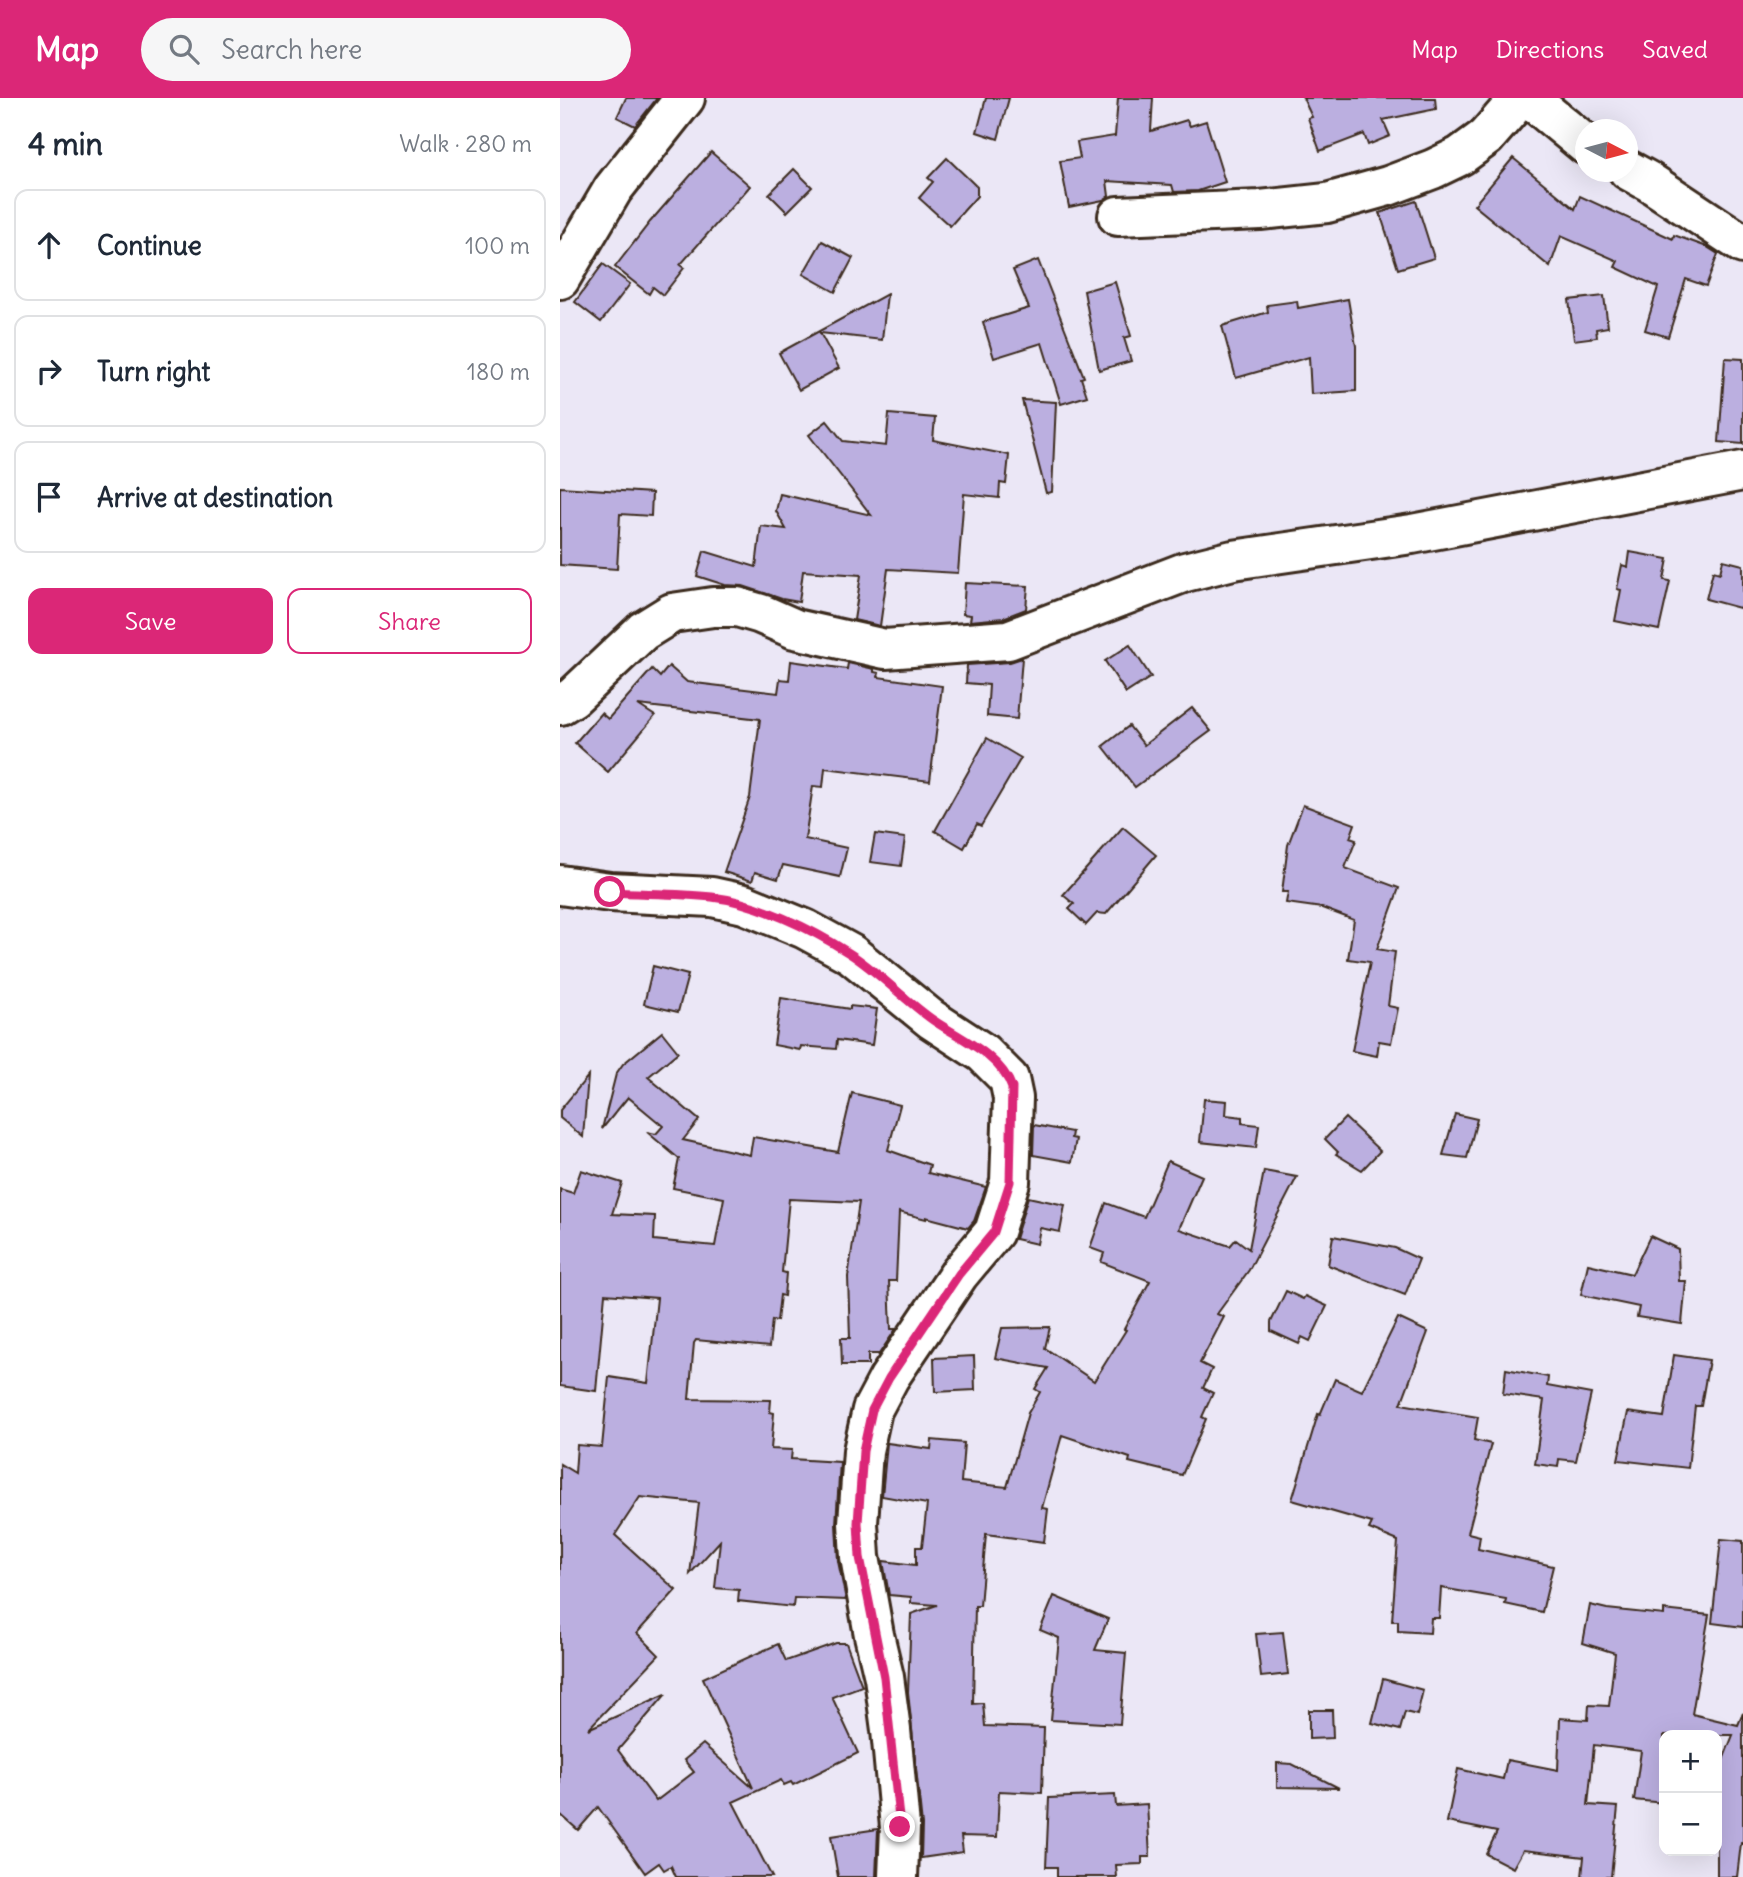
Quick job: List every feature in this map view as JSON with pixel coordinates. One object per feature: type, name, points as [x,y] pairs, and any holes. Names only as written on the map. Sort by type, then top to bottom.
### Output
[{"type":"street","points":[[560,279],[613,189],[685,98]]},
{"type":"street","points":[[1118,216],[1260,210],[1327,203],[1388,186],[1460,156],[1486,137],[1520,98]]},
{"type":"street","points":[[1529,98],[1575,136]]},
{"type":"street","points":[[1638,176],[1743,244]]},
{"type":"street","points":[[560,705],[573,697],[643,631],[672,613],[713,607],[737,607],[795,629],[885,649],[1008,640],[1185,572],[1233,561],[1412,534],[1743,471]]},
{"type":"street","points":[[560,885],[610,892],[712,897],[744,904],[805,929],[851,954],[931,1018],[983,1053],[1009,1079],[1013,1098],[1010,1182],[994,1232],[952,1284],[889,1378],[872,1410],[863,1451],[858,1523],[860,1557],[884,1677],[891,1730],[900,1827],[898,1877]]},
{"type":"building","points":[[626,98],[657,98],[635,126],[617,117]]},
{"type":"building","points":[[986,98],[1009,98],[998,139],[977,132]]},
{"type":"building","points":[[1118,98],[1153,98],[1151,131],[1187,120],[1190,126],[1206,121],[1225,182],[1198,191],[1174,192],[1172,185],[1107,181],[1109,196],[1103,200],[1069,207],[1060,161],[1080,158],[1077,142],[1115,136]]},
{"type":"building","points":[[1303,98],[1435,98],[1436,109],[1383,120],[1390,136],[1368,145],[1364,134],[1320,151],[1308,118],[1312,117]]},
{"type":"building","points":[[711,152],[750,186],[680,265],[684,268],[663,295],[653,287],[649,294],[615,267]]},
{"type":"building","points":[[947,158],[977,187],[977,196],[950,226],[919,198],[933,182],[928,178]]},
{"type":"building","points":[[1513,158],[1575,209],[1580,196],[1673,239],[1674,235],[1718,254],[1706,286],[1686,279],[1668,337],[1645,330],[1658,287],[1615,267],[1618,261],[1561,236],[1550,267],[1474,205]]},
{"type":"building","points":[[794,169],[812,187],[787,212],[769,194]]},
{"type":"building","points":[[1416,201],[1434,258],[1398,269],[1380,213]]},
{"type":"building","points":[[822,241],[853,258],[835,292],[803,274]]},
{"type":"building","points":[[1038,260],[1084,377],[1081,378],[1087,396],[1061,404],[1042,343],[994,358],[983,322],[1029,308],[1013,270]]},
{"type":"building","points":[[603,264],[630,284],[601,322],[575,302]]},
{"type":"building","points":[[1115,282],[1131,336],[1124,338],[1131,361],[1099,370],[1084,291]]},
{"type":"building","points":[[887,294],[882,340],[820,333],[839,368],[799,390],[779,353]]},
{"type":"building","points":[[1604,296],[1608,327],[1596,329],[1597,337],[1574,340],[1569,300]]},
{"type":"building","points":[[1348,299],[1356,346],[1356,391],[1311,394],[1309,357],[1236,378],[1222,326],[1268,312],[1267,305],[1297,301],[1298,308]]},
{"type":"building","points":[[1725,358],[1743,359],[1743,444],[1719,442]]},
{"type":"building","points":[[1022,400],[1056,402],[1052,492],[1046,493]]},
{"type":"building","points":[[889,414],[935,418],[933,440],[1009,455],[1006,484],[1000,483],[999,498],[964,494],[958,573],[888,569],[880,626],[854,620],[861,575],[803,571],[799,602],[697,576],[704,551],[756,567],[761,526],[786,529],[776,511],[780,494],[871,515],[809,435],[827,421],[843,441],[886,446]]},
{"type":"building","points":[[560,487],[652,493],[651,516],[620,514],[617,569],[560,565]]},
{"type":"building","points":[[1630,552],[1668,559],[1664,580],[1670,581],[1659,630],[1615,621],[1621,590],[1617,589],[1622,565],[1628,567]]},
{"type":"building","points":[[1723,560],[1743,565],[1743,609],[1706,599],[1713,571],[1720,573]]},
{"type":"building","points":[[965,583],[1028,586],[1026,609],[1003,618],[970,621],[971,615],[963,614]]},
{"type":"building","points":[[1130,645],[1151,677],[1126,693],[1105,661]]},
{"type":"building","points":[[1022,658],[1017,719],[987,716],[989,685],[966,683],[967,665],[1010,662]]},
{"type":"building","points":[[791,661],[847,669],[848,663],[874,669],[874,672],[879,673],[878,677],[942,686],[930,781],[825,768],[823,787],[813,786],[805,839],[847,848],[840,877],[783,865],[778,879],[755,872],[752,881],[724,872],[750,797],[760,719],[638,705],[655,716],[608,772],[575,743],[601,713],[608,719],[652,669],[660,677],[669,666],[687,682],[778,693],[780,679],[789,680]]},
{"type":"building","points":[[1192,708],[1211,731],[1135,787],[1103,746],[1129,726],[1144,745]]},
{"type":"building","points":[[987,738],[1021,758],[981,826],[977,824],[964,848],[935,831]]},
{"type":"building","points":[[1303,805],[1355,824],[1350,838],[1356,840],[1345,868],[1399,888],[1377,949],[1395,952],[1388,1006],[1398,1008],[1391,1043],[1379,1041],[1377,1056],[1352,1051],[1370,962],[1348,959],[1354,920],[1322,908],[1286,903],[1288,892],[1282,892],[1288,845]]},
{"type":"building","points":[[1123,827],[1156,855],[1106,914],[1097,913],[1086,925],[1069,909],[1074,904],[1063,895]]},
{"type":"building","points":[[875,834],[905,838],[901,866],[870,862]]},
{"type":"building","points":[[653,966],[688,975],[678,1012],[644,1004]]},
{"type":"building","points":[[781,998],[850,1009],[850,1006],[877,1009],[872,1045],[837,1040],[836,1049],[801,1046],[800,1050],[774,1045]]},
{"type":"building","points":[[662,1032],[678,1052],[648,1077],[699,1120],[683,1140],[750,1155],[753,1137],[838,1152],[852,1093],[900,1105],[888,1150],[930,1165],[928,1173],[986,1187],[974,1221],[968,1228],[899,1212],[896,1281],[889,1281],[891,1329],[896,1329],[879,1354],[868,1354],[868,1365],[842,1365],[841,1338],[850,1338],[848,1277],[859,1202],[789,1199],[782,1272],[786,1273],[784,1296],[780,1295],[777,1321],[772,1320],[769,1347],[696,1340],[694,1343],[689,1399],[771,1400],[770,1412],[774,1413],[771,1449],[792,1450],[791,1459],[840,1462],[836,1524],[838,1561],[846,1600],[794,1598],[793,1607],[738,1601],[739,1590],[715,1588],[720,1541],[690,1574],[699,1503],[640,1497],[615,1535],[676,1590],[637,1633],[659,1655],[588,1729],[666,1694],[618,1750],[656,1801],[694,1772],[684,1760],[703,1744],[753,1788],[703,1678],[778,1644],[786,1661],[836,1643],[846,1643],[862,1686],[832,1697],[858,1753],[793,1785],[791,1782],[784,1785],[781,1780],[733,1802],[772,1877],[676,1877],[671,1866],[664,1870],[659,1863],[645,1873],[598,1807],[578,1830],[560,1814],[560,1464],[575,1473],[577,1445],[602,1447],[609,1377],[648,1383],[657,1298],[605,1294],[596,1391],[560,1386],[560,1189],[573,1193],[581,1170],[622,1183],[612,1214],[655,1216],[654,1240],[715,1246],[724,1198],[673,1188],[679,1159],[647,1132],[656,1134],[663,1126],[628,1097],[602,1129],[616,1074],[623,1064]]},
{"type":"building","points":[[588,1076],[583,1137],[560,1118],[560,1110]]},
{"type":"building","points":[[1204,1099],[1227,1101],[1226,1115],[1242,1117],[1242,1123],[1259,1125],[1256,1148],[1200,1142]]},
{"type":"building","points":[[1455,1114],[1477,1119],[1467,1158],[1443,1155]]},
{"type":"building","points":[[1345,1118],[1380,1151],[1362,1170],[1336,1154],[1338,1152],[1325,1139]]},
{"type":"building","points":[[1034,1125],[1072,1132],[1071,1138],[1076,1139],[1072,1162],[1033,1155]]},
{"type":"building","points":[[1168,1161],[1202,1176],[1179,1229],[1230,1246],[1236,1239],[1249,1249],[1264,1171],[1297,1177],[1249,1270],[1217,1314],[1224,1317],[1200,1363],[1212,1369],[1203,1388],[1213,1393],[1202,1417],[1206,1419],[1182,1475],[1129,1462],[1130,1458],[1062,1435],[1042,1508],[1048,1509],[1044,1542],[986,1534],[980,1606],[975,1606],[973,1704],[983,1703],[985,1726],[1044,1728],[1042,1793],[999,1791],[997,1837],[961,1836],[963,1852],[921,1858],[922,1825],[908,1692],[911,1614],[937,1605],[911,1603],[911,1597],[889,1595],[883,1561],[916,1565],[916,1547],[922,1547],[927,1504],[882,1496],[887,1443],[931,1449],[932,1440],[964,1443],[961,1482],[1007,1487],[1028,1413],[1040,1392],[1035,1389],[1048,1368],[995,1358],[1002,1328],[1050,1327],[1045,1348],[1094,1381],[1126,1330],[1124,1329],[1150,1281],[1101,1262],[1104,1253],[1090,1248],[1106,1203],[1144,1217]]},
{"type":"building","points":[[1028,1197],[1065,1205],[1060,1232],[1040,1228],[1037,1244],[1015,1239]]},
{"type":"building","points":[[1333,1236],[1395,1248],[1419,1259],[1405,1295],[1328,1265]]},
{"type":"building","points":[[1650,1236],[1678,1249],[1679,1281],[1686,1281],[1682,1324],[1637,1317],[1639,1307],[1581,1295],[1588,1264],[1632,1274]]},
{"type":"building","points":[[1286,1291],[1327,1306],[1310,1341],[1302,1337],[1299,1344],[1271,1331],[1271,1322]]},
{"type":"building","points":[[1398,1318],[1428,1332],[1401,1404],[1478,1417],[1474,1440],[1491,1444],[1468,1533],[1480,1536],[1478,1549],[1553,1566],[1542,1612],[1505,1604],[1506,1599],[1441,1588],[1439,1618],[1431,1618],[1430,1633],[1398,1631],[1398,1621],[1392,1621],[1398,1541],[1369,1529],[1372,1523],[1292,1500],[1318,1414],[1320,1415],[1335,1379],[1362,1391]]},
{"type":"building","points":[[1674,1355],[1709,1360],[1701,1406],[1695,1406],[1688,1468],[1618,1460],[1628,1412],[1664,1417]]},
{"type":"building","points":[[974,1356],[975,1390],[935,1392],[934,1358]]},
{"type":"building","points":[[1506,1369],[1548,1377],[1547,1386],[1591,1394],[1576,1461],[1559,1459],[1558,1467],[1535,1464],[1544,1400],[1503,1394]]},
{"type":"building","points":[[1721,1539],[1743,1541],[1743,1627],[1712,1623]]},
{"type":"building","points":[[1054,1596],[1108,1619],[1095,1650],[1126,1653],[1120,1724],[1051,1720],[1059,1638],[1040,1630]]},
{"type":"building","points":[[1590,1605],[1664,1615],[1664,1610],[1709,1615],[1692,1714],[1738,1725],[1743,1713],[1743,1844],[1741,1843],[1737,1877],[1717,1877],[1717,1856],[1722,1856],[1722,1762],[1733,1735],[1722,1735],[1722,1730],[1659,1730],[1659,1802],[1634,1800],[1641,1751],[1594,1745],[1588,1805],[1618,1807],[1611,1877],[1582,1877],[1584,1857],[1523,1850],[1513,1868],[1486,1854],[1497,1832],[1447,1822],[1458,1769],[1503,1779],[1507,1760],[1558,1770],[1560,1718],[1588,1720],[1589,1705],[1609,1706],[1615,1653],[1583,1643]]},
{"type":"building","points":[[1283,1632],[1288,1674],[1261,1677],[1256,1634]]},
{"type":"building","points":[[1383,1679],[1423,1690],[1417,1715],[1405,1712],[1400,1730],[1372,1723]]},
{"type":"building","points":[[1309,1710],[1332,1710],[1333,1738],[1309,1739]]},
{"type":"building","points":[[1277,1763],[1292,1764],[1339,1788],[1277,1787]]},
{"type":"building","points":[[1115,1795],[1116,1806],[1147,1804],[1150,1857],[1142,1857],[1142,1864],[1116,1865],[1117,1877],[1057,1877],[1057,1867],[1046,1867],[1049,1798]]},
{"type":"building","points":[[878,1829],[876,1877],[838,1877],[831,1836]]},
{"type":"route","points":[[610,892],[712,897],[744,904],[805,929],[851,954],[895,991],[983,1053],[1009,1079],[1012,1088],[1010,1182],[994,1232],[959,1274],[889,1378],[872,1410],[863,1451],[858,1523],[860,1557],[884,1677],[900,1827]]}]
